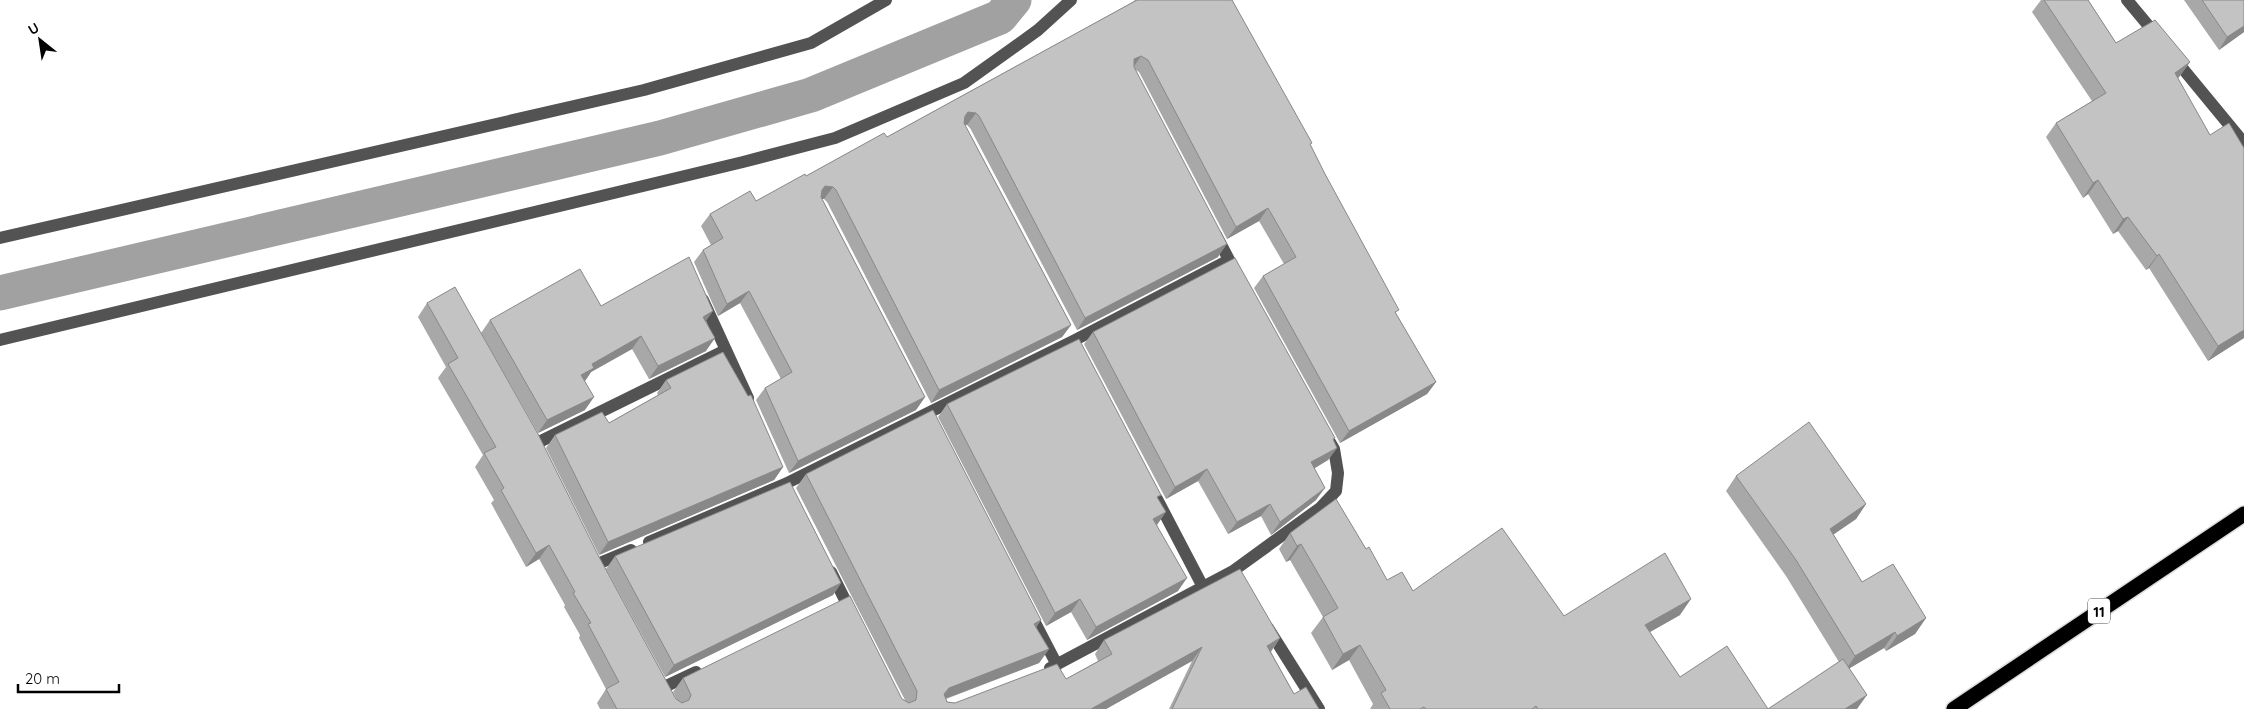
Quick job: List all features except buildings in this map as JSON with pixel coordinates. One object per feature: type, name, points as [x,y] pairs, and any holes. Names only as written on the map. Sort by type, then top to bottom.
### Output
[{"type":"highway","name":"11","points":[[1954,709],[2244,514]]},
{"type":"street","points":[[0,238],[644,90],[811,43],[886,0]]},
{"type":"street","points":[[0,340],[743,162],[835,138],[964,83],[1038,30],[1071,0]]},
{"type":"street","points":[[2127,0],[2244,143]]},
{"type":"street","points":[[1211,225],[1244,286]]},
{"type":"street","points":[[595,565],[786,484],[1073,341],[1229,260]]},
{"type":"street","points":[[699,291],[754,412]]},
{"type":"street","points":[[535,444],[726,350]]},
{"type":"street","points":[[1040,672],[1057,665],[1233,571],[1320,508],[1336,491],[1338,473],[1334,449],[1320,423]]},
{"type":"street","points":[[1152,490],[1204,587]]},
{"type":"street","points":[[826,563],[840,601],[857,624]]},
{"type":"street","points":[[1233,571],[1248,596]]},
{"type":"street","points":[[1026,604],[1057,665]]},
{"type":"street","points":[[1263,620],[1319,709]]},
{"type":"street","points":[[670,702],[660,684],[706,667]]},
{"type":"waterway","points":[[0,293],[660,138],[811,95],[1000,17],[1014,0]]}]
